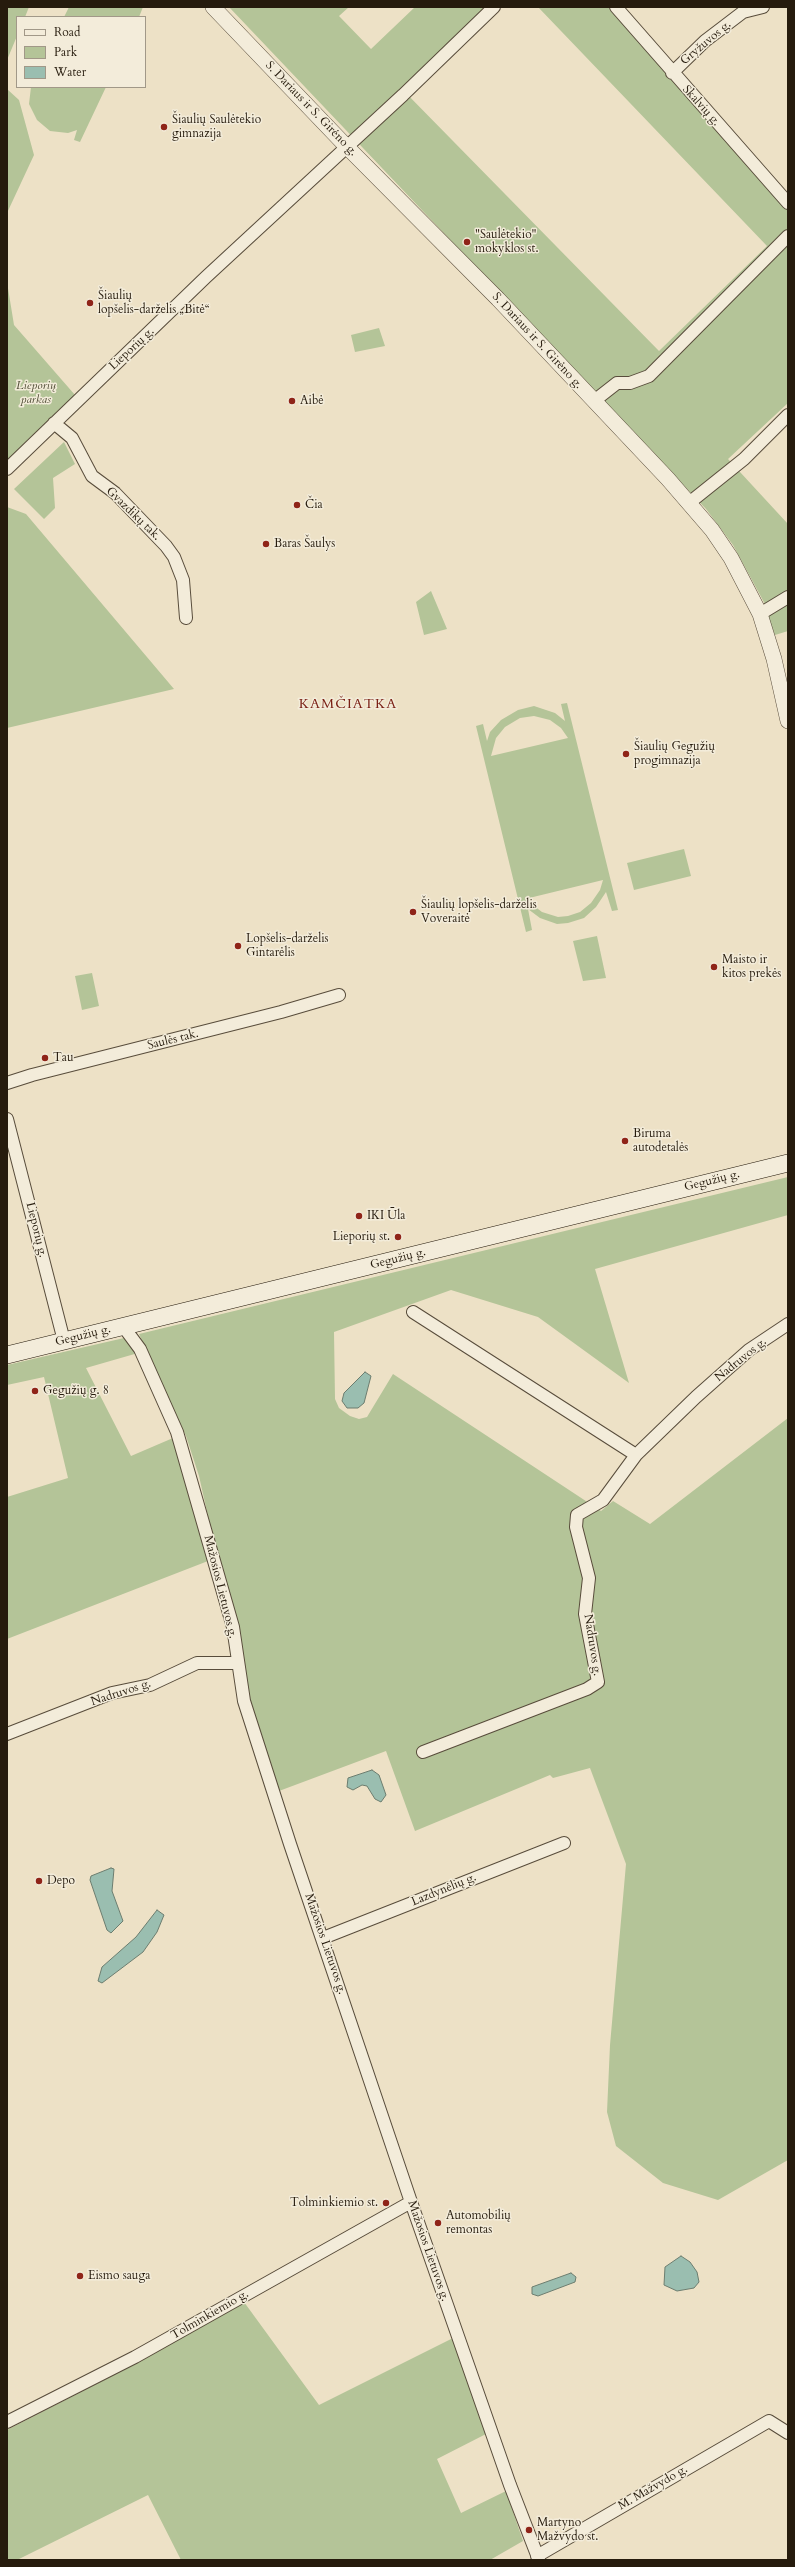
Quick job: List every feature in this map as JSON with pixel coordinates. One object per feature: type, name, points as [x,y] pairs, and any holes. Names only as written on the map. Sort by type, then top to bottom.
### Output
[{"type":"main road","name":"Gegužių g.","points":[[7,1355],[788,1163]]},
{"type":"street","name":"S. Dariaus ir S. Girėno g.","points":[[213,7],[346,146],[457,256],[690,502],[731,558],[760,614],[774,659],[788,722]]},
{"type":"street","name":"Lieporių g.","points":[[7,470],[54,423],[346,146],[403,95],[494,7]]},
{"type":"street","name":"Skalvių g.","points":[[616,7],[672,73],[788,202]]},
{"type":"street","name":"Gryžuvos g.","points":[[672,73],[705,41],[743,12],[763,7]]},
{"type":"street","points":[[594,401],[617,383],[630,383],[649,376],[788,236]]},
{"type":"street","points":[[690,502],[744,459],[788,415]]},
{"type":"street","name":"Gvazdikų tak.","points":[[54,423],[72,438],[92,476],[115,493],[166,546],[174,557],[183,580],[186,618]]},
{"type":"street","points":[[760,614],[788,597]]},
{"type":"street","name":"Saulės tak.","points":[[7,1083],[339,995]]},
{"type":"street","name":"Lieporių g.","points":[[7,1119],[64,1341]]},
{"type":"street","points":[[413,1312],[636,1455]]},
{"type":"street","name":"Nadruvos g.","points":[[423,1752],[580,1692],[598,1682],[585,1614],[589,1578],[576,1527],[577,1515],[603,1500],[636,1455],[750,1350],[788,1324]]},
{"type":"street","name":"Mažosios Lietuvos g.","points":[[123,1326],[140,1349],[177,1432],[233,1627],[237,1663],[244,1701],[290,1844],[411,2202],[510,2485],[538,2558]]},
{"type":"street","name":"Nadruvos g.","points":[[7,1734],[112,1693],[150,1685],[171,1673],[197,1663],[237,1663]]},
{"type":"street","name":"Lazdynėlių g.","points":[[323,1938],[564,1843]]},
{"type":"street","name":"Tolminkiemio g.","points":[[7,2422],[135,2358],[411,2202]]},
{"type":"street","name":"M. Mažvydo g.","points":[[538,2558],[769,2421],[788,2433]]},
{"type":"green space","points":[[7,7],[29,7],[25,16],[16,16],[16,38],[7,60]]},
{"type":"green space","points":[[69,7],[143,7],[139,16],[64,16]]},
{"type":"green space","points":[[229,7],[349,7],[339,16],[371,49],[415,7],[485,7],[401,88],[659,351],[767,246],[538,7],[608,7],[788,209],[788,403],[728,459],[788,524],[788,591],[766,606],[733,545],[706,509]]},
{"type":"green space","points":[[31,88],[106,88],[80,142],[74,140],[77,130],[68,133],[50,131],[37,120],[29,104]]},
{"type":"green space","points":[[7,89],[19,100],[34,155],[7,213]]},
{"type":"green space","name":"Lieporių parkas","points":[[7,282],[14,325],[75,395],[7,461]]},
{"type":"green space","points":[[379,328],[385,346],[355,352],[351,335]]},
{"type":"green space","points":[[64,442],[75,464],[53,478],[55,508],[44,519],[14,489]]},
{"type":"green space","points":[[7,507],[26,514],[174,689],[7,728]]},
{"type":"green space","points":[[431,591],[447,629],[424,635],[416,602]]},
{"type":"green space","points":[[788,604],[788,631],[775,635],[767,614]]},
{"type":"green space","points":[[567,703],[618,910],[612,911],[606,892],[596,907],[584,918],[568,923],[557,924],[540,918],[528,909],[532,930],[526,932],[476,726],[483,724],[487,741],[490,732],[501,720],[518,710],[534,706],[555,713],[565,721],[561,704]],"holes":[[[534,716],[550,720],[561,728],[568,738],[491,756],[496,738],[505,727],[520,718]],[[603,880],[600,890],[591,903],[580,912],[568,916],[558,917],[542,912],[525,899]]]},
{"type":"green space","points":[[684,849],[691,876],[634,890],[627,863]]},
{"type":"green space","points":[[597,936],[606,978],[583,981],[573,941]]},
{"type":"green space","points":[[92,973],[99,1006],[82,1010],[75,976]]},
{"type":"green space","points":[[788,1177],[788,1215],[595,1269],[629,1383],[538,1317],[451,1290],[334,1332],[335,1399],[339,1408],[350,1416],[359,1419],[367,1417],[393,1374],[601,1511],[613,1501],[650,1524],[788,1418],[788,2160],[718,2200],[663,2183],[616,2146],[607,2112],[610,2045],[626,1864],[590,1768],[553,1778],[550,1775],[415,1831],[386,1751],[279,1791],[252,1712],[199,1476],[186,1436],[139,1334]]},
{"type":"green space","points":[[124,1338],[138,1353],[86,1368],[131,1456],[173,1438],[208,1561],[7,1639],[7,1497],[68,1478],[44,1377],[7,1385],[7,1365]]},
{"type":"green space","points":[[244,2302],[319,2405],[453,2338],[486,2434],[437,2459],[461,2513],[506,2491],[523,2541],[490,2560],[181,2560],[148,2495],[17,2560],[7,2560],[7,2430],[106,2379]]},
{"type":"water","points":[[365,1372],[371,1376],[364,1403],[358,1408],[347,1408],[342,1401],[344,1393]]},
{"type":"water","points":[[372,1770],[379,1775],[386,1795],[381,1802],[375,1799],[367,1786],[362,1785],[353,1790],[347,1787],[348,1778]]},
{"type":"water","points":[[111,1868],[114,1869],[112,1891],[123,1921],[111,1933],[107,1930],[90,1880],[91,1876]]},
{"type":"water","points":[[157,1910],[164,1915],[157,1932],[143,1952],[102,1983],[98,1981],[102,1967],[136,1937]]},
{"type":"water","points":[[681,2256],[690,2262],[697,2272],[699,2282],[694,2288],[677,2291],[664,2285],[665,2267]]},
{"type":"water","points":[[571,2273],[576,2277],[575,2282],[538,2296],[532,2294],[532,2287]]},
{"type":"place","name":"Šiaulių Saulėtekio gimnazija","points":[[164,127]]},
{"type":"place","name":"\"Saulėtekio\" mokyklos st.","points":[[467,242]]},
{"type":"place","name":"Šiaulių lopšelis-darželis „Bitė“","points":[[90,303]]},
{"type":"place","name":"Aibė","points":[[292,401]]},
{"type":"place","name":"Čia","points":[[297,505]]},
{"type":"place","name":"Baras Šaulys","points":[[266,544]]},
{"type":"place","name":"Šiaulių Gegužių progimnazija","points":[[626,754]]},
{"type":"place","name":"Šiaulių lopšelis-darželis Voveraitė","points":[[413,912]]},
{"type":"place","name":"Lopšelis-darželis Gintarėlis","points":[[238,946]]},
{"type":"place","name":"Maisto ir kitos prekės","points":[[714,967]]},
{"type":"place","name":"Tau","points":[[45,1058]]},
{"type":"place","name":"Biruma autodetalės","points":[[625,1141]]},
{"type":"place","name":"IKI Ūla","points":[[359,1216]]},
{"type":"place","name":"Lieporių st.","points":[[398,1237]]},
{"type":"place","name":"Gegužių g. 8","points":[[35,1391]]},
{"type":"place","name":"Depo","points":[[39,1881]]},
{"type":"place","name":"Tolminkiemio st.","points":[[386,2203]]},
{"type":"place","name":"Automobilių remontas","points":[[438,2223]]},
{"type":"place","name":"Eismo sauga","points":[[80,2276]]},
{"type":"place","name":"Martyno Mažvydo st.","points":[[529,2530]]},
{"type":"district","name":"KAMČIATKA","points":[[348,705]]}]
